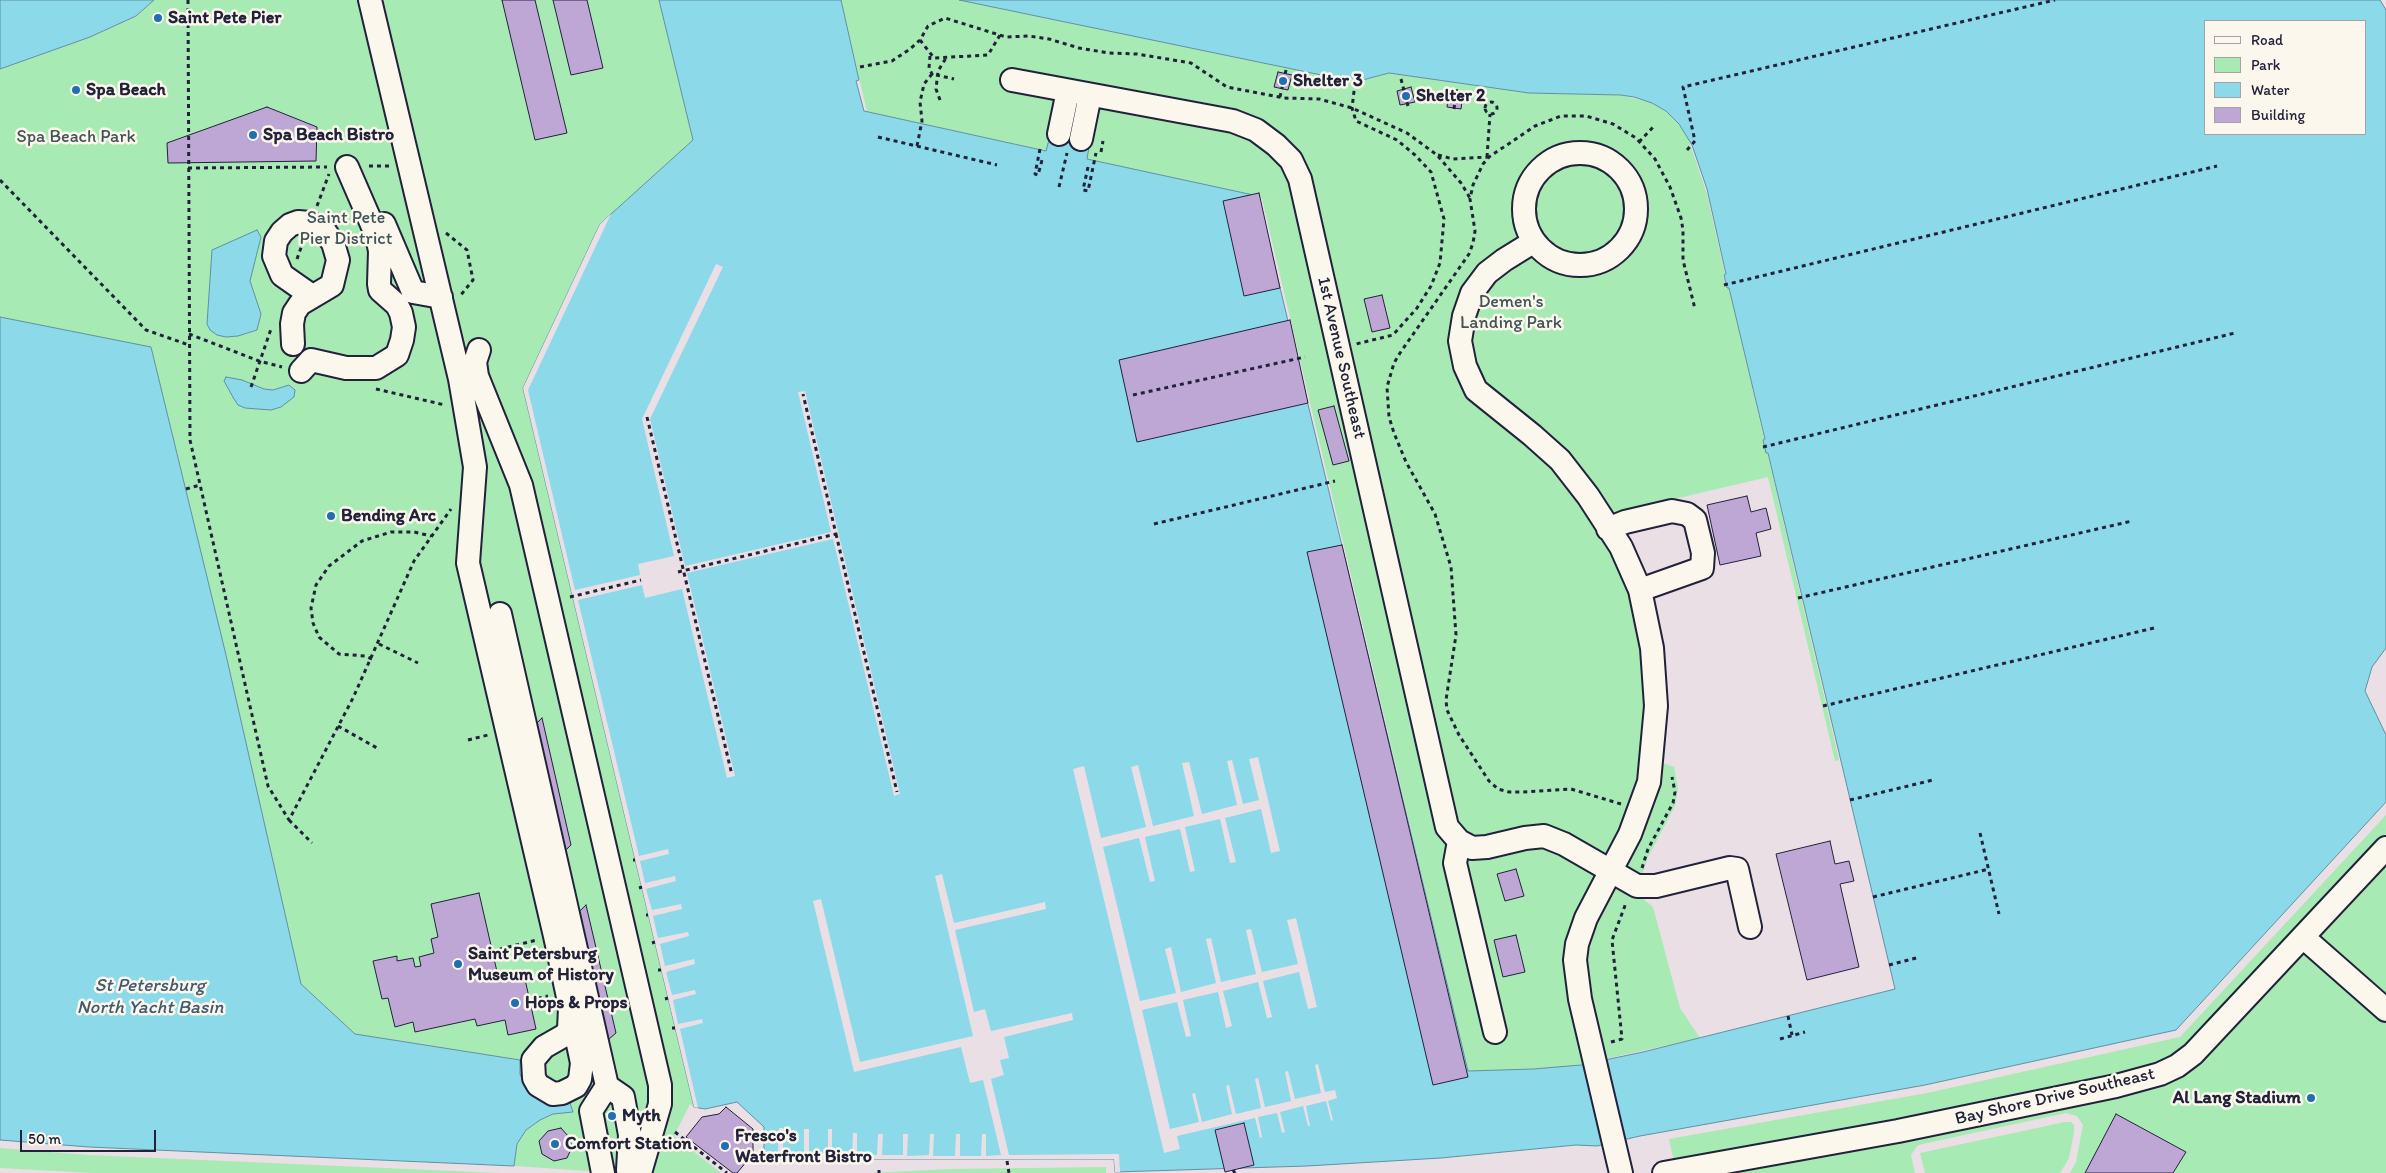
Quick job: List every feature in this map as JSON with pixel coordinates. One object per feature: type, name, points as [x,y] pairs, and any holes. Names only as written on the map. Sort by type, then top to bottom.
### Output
[{"type":"street","points":[[370,0],[460,379],[475,467],[468,563],[490,616],[607,1086],[623,1097],[634,1171]]},
{"type":"street","name":"1st Avenue Southeast","points":[[1012,80],[1233,122],[1256,130],[1276,145],[1291,160],[1300,179],[1447,827],[1459,842]]},
{"type":"street","points":[[1059,134],[1068,91]]},
{"type":"street","points":[[1089,145],[1090,95]]},
{"type":"street","points":[[1574,153],[1600,157],[1622,172],[1634,195],[1635,221],[1624,244],[1615,254],[1604,261],[1578,266],[1553,259],[1534,242],[1527,230],[1523,205],[1526,192],[1539,170],[1562,156],[1574,153]]},
{"type":"street","points":[[352,166],[413,292],[440,297]]},
{"type":"street","points":[[275,317],[306,366],[376,368],[397,355],[404,327],[402,313],[398,305],[380,290],[380,251],[377,236],[352,166]]},
{"type":"street","points":[[1534,242],[1486,273],[1472,293],[1464,316],[1460,340],[1465,366],[1476,390],[1532,434],[1560,460],[1588,496],[1621,547],[1640,590],[1652,648],[1655,678],[1655,731],[1649,782],[1630,834],[1586,918],[1577,944],[1575,960],[1580,1000],[1601,1050],[1621,1173]]},
{"type":"street","points":[[293,344],[292,324],[294,313],[300,304],[312,296]]},
{"type":"street","points":[[479,350],[475,362],[477,376],[521,485],[660,1085],[660,1104],[634,1171]]},
{"type":"street","points":[[1608,529],[1625,522],[1672,511],[1687,514],[1695,520],[1703,553],[1702,568],[1640,590]]},
{"type":"street","points":[[490,616],[603,1173]]},
{"type":"street","points":[[1495,1032],[1455,863],[1459,842],[1472,848],[1487,847],[1525,838],[1544,836],[1564,844],[1634,884],[1656,886],[1730,868],[1737,869],[1750,926]]},
{"type":"street","name":"Bay Shore Drive Southeast","points":[[1664,1173],[1898,1131],[2116,1086],[2160,1074],[2177,1066],[2193,1054],[2386,848]]},
{"type":"street","points":[[2303,937],[2386,1010]]},
{"type":"street","points":[[570,1008],[569,1029],[560,1039],[537,1053],[533,1060],[534,1078],[545,1090],[562,1094],[576,1086],[582,1071]]},
{"type":"street","points":[[591,1111],[607,1086]]},
{"type":"path","points":[[188,0],[190,440],[268,786],[289,820],[312,843]]},
{"type":"path","points":[[1687,150],[1695,141],[1683,87],[2055,0]]},
{"type":"path","points":[[860,68],[892,61],[920,40],[928,26],[945,18],[1000,35],[1049,39],[1099,52],[1137,54],[1191,62],[1227,87],[1280,97],[1319,99],[1352,108],[1407,133],[1437,155],[1461,183],[1470,199]]},
{"type":"path","points":[[930,56],[947,58],[988,55],[1000,35]]},
{"type":"path","points":[[920,40],[930,56],[929,68],[936,81],[940,100]]},
{"type":"path","points":[[936,81],[940,65],[947,58]]},
{"type":"path","points":[[1280,97],[1286,70]]},
{"type":"path","points":[[932,74],[954,79]]},
{"type":"path","points":[[917,146],[922,121],[921,92],[932,74]]},
{"type":"path","points":[[1401,79],[1408,106]]},
{"type":"path","points":[[1338,348],[1393,335],[1417,308],[1431,286],[1440,263],[1444,238],[1444,219],[1431,172],[1398,140],[1356,121],[1352,108],[1355,83]]},
{"type":"path","points":[[1454,109],[1457,87]]},
{"type":"path","points":[[1491,101],[1495,103],[1497,108],[1495,112],[1490,114],[1485,110],[1484,106],[1491,101]]},
{"type":"path","points":[[1437,155],[1453,159],[1488,157],[1490,114]]},
{"type":"path","points":[[1639,142],[1655,125]]},
{"type":"path","points":[[878,137],[997,165]]},
{"type":"path","points":[[1088,167],[1083,190],[1088,191],[1089,145]]},
{"type":"path","points":[[1040,149],[1034,174],[1038,175],[1042,160]]},
{"type":"path","points":[[1059,187],[1065,161]]},
{"type":"path","points":[[188,168],[410,166]]},
{"type":"path","points":[[1724,285],[2218,166]]},
{"type":"path","points":[[0,180],[146,330],[189,345]]},
{"type":"path","points":[[1763,448],[2236,333]]},
{"type":"path","points":[[1133,395],[1305,357]]},
{"type":"path","points":[[251,387],[259,361]]},
{"type":"path","points":[[803,394],[897,792]]},
{"type":"path","points":[[647,417],[732,775]]},
{"type":"path","points":[[1154,524],[1335,481]]},
{"type":"path","points":[[186,489],[200,485]]},
{"type":"path","points":[[289,820],[372,659],[414,561],[453,506]]},
{"type":"path","points":[[1798,598],[2132,521]]},
{"type":"path","points":[[372,659],[365,656],[340,654],[320,637],[313,623],[311,608],[316,585],[329,566],[362,541],[390,532],[414,532],[431,536]]},
{"type":"path","points":[[678,572],[836,534]]},
{"type":"path","points":[[570,597],[641,580]]},
{"type":"path","points":[[1823,706],[2154,628]]},
{"type":"path","points":[[379,644],[418,663]]},
{"type":"path","points":[[338,726],[377,748]]},
{"type":"path","points":[[468,740],[496,732]]},
{"type":"path","points":[[1601,1050],[1622,1039],[1612,940],[1625,908],[1626,898],[1634,884],[1648,849],[1673,803],[1675,792],[1672,776]]},
{"type":"path","points":[[1850,800],[1934,780]]},
{"type":"path","points":[[1980,834],[1999,914]]},
{"type":"path","points":[[1873,897],[1989,869]]},
{"type":"path","points":[[492,951],[554,936]]},
{"type":"path","points":[[1889,965],[1920,957]]},
{"type":"path","points":[[530,1000],[548,996]]},
{"type":"path","points":[[1788,1016],[1792,1035]]},
{"type":"path","points":[[1780,1038],[1804,1032]]},
{"type":"path","points":[[675,1132],[727,1173]]},
{"type":"path","points":[[1007,1161],[1009,1173]]},
{"type":"green space","name":"Saint Pete Pier District","points":[[150,0],[659,0],[693,140],[600,224],[523,388],[694,1107],[690,1104],[674,1136],[721,1173],[619,1173],[514,1166],[517,1144],[526,1130],[553,1114],[573,1112],[570,1103],[547,1104],[529,1094],[521,1081],[520,1060],[355,1034],[301,984],[226,655],[151,348],[0,317],[0,69],[90,37],[136,16],[150,4]]},
{"type":"green space","name":"Demen's Landing Park","points":[[841,0],[959,0],[1355,82],[1389,73],[1529,93],[1621,95],[1652,103],[1666,111],[1679,124],[1687,135],[1707,194],[1725,274],[1723,275],[1726,289],[1729,288],[1839,760],[1835,761],[1768,477],[1615,513],[1630,545],[1660,636],[1666,677],[1665,723],[1661,757],[1663,763],[1674,767],[1678,789],[1675,806],[1648,857],[1636,893],[1653,907],[1680,1008],[1700,1038],[1573,1066],[1468,1071],[1262,199],[1258,196],[867,112]]},
{"type":"green space","points":[[2386,815],[2386,834],[2186,1048],[2156,1065],[2114,1076],[1897,1122],[1674,1162],[1669,1139],[1927,1093],[2180,1037]]},
{"type":"green space","points":[[2386,863],[2386,1173],[2070,1173],[2076,1162],[2083,1125],[2077,1116],[2066,1113],[1918,1145],[1911,1155],[1915,1173],[1717,1173],[2143,1089]]},
{"type":"green space","points":[[2071,1122],[2074,1125],[2074,1132],[2069,1158],[2060,1173],[1925,1173],[1920,1153]]},
{"type":"green space","points":[[0,1148],[88,1155],[499,1173],[93,1173],[0,1168]]},
{"type":"green space","points":[[1106,1167],[1106,1173],[871,1173],[949,1169]]},
{"type":"water","points":[[0,0],[154,0],[136,16],[90,37],[0,69]]},
{"type":"water","points":[[659,0],[841,0],[859,80],[856,81],[864,111],[1046,151],[1051,132],[1090,141],[1087,159],[1258,196],[1468,1071],[1581,1065],[1643,1052],[1895,989],[1768,453],[1766,453],[1763,440],[1765,439],[1729,288],[1727,288],[1724,275],[1726,274],[1707,189],[1692,145],[1679,124],[1666,111],[1652,103],[1634,97],[1621,95],[1529,93],[1389,73],[1355,82],[959,0],[2380,0],[2386,10],[2386,648],[2372,667],[2365,691],[2386,735],[2386,802],[2176,1030],[1925,1085],[1640,1136],[1597,1146],[1576,1145],[1441,1158],[1307,1166],[1115,1172],[1114,1159],[764,1159],[764,1127],[737,1102],[705,1109],[694,1107],[523,388],[600,224],[693,140]]},
{"type":"water","points":[[257,230],[261,237],[250,281],[261,314],[257,330],[238,336],[226,337],[217,335],[210,330],[207,324],[212,250]]},
{"type":"water","name":"St Petersburg North Yacht Basin","points":[[0,317],[151,347],[226,655],[301,984],[355,1034],[520,1060],[520,1074],[529,1094],[547,1104],[570,1103],[573,1112],[553,1114],[526,1130],[517,1144],[514,1166],[89,1147],[0,1140]]},
{"type":"water","points":[[226,377],[242,380],[264,389],[273,390],[289,385],[295,390],[294,397],[281,407],[271,410],[245,408],[238,405],[234,399],[224,381]]},
{"type":"pier","points":[[611,214],[528,390],[575,590],[640,575],[638,564],[674,556],[642,419],[716,264],[723,267],[650,419],[685,566],[831,532],[798,392],[805,391],[900,794],[894,796],[833,539],[687,573],[735,776],[727,778],[682,589],[645,598],[642,585],[578,600],[639,856],[668,849],[669,854],[640,861],[645,883],[675,876],[676,881],[646,889],[652,910],[681,904],[682,909],[653,916],[658,938],[688,932],[689,936],[660,944],[665,966],[694,959],[695,964],[666,972],[672,995],[695,990],[696,994],[673,1000],[678,1024],[702,1019],[703,1023],[680,1029],[698,1108],[694,1107],[523,388],[600,224]]},
{"type":"pier","points":[[1258,757],[1280,851],[1271,853],[1261,809],[1225,818],[1236,862],[1230,863],[1220,819],[1185,827],[1195,871],[1190,872],[1180,829],[1145,837],[1155,881],[1150,882],[1139,838],[1103,847],[1140,1001],[1176,993],[1165,949],[1171,947],[1181,992],[1216,983],[1206,939],[1211,938],[1221,982],[1256,974],[1246,930],[1251,929],[1262,972],[1298,964],[1287,920],[1296,918],[1317,1007],[1308,1009],[1299,972],[1263,981],[1272,1017],[1267,1018],[1258,982],[1223,991],[1232,1026],[1226,1028],[1218,992],[1183,1000],[1191,1036],[1186,1037],[1177,1002],[1142,1010],[1170,1129],[1199,1122],[1192,1094],[1195,1093],[1202,1122],[1232,1114],[1226,1086],[1229,1085],[1236,1114],[1261,1108],[1255,1079],[1258,1078],[1265,1107],[1291,1101],[1285,1072],[1288,1071],[1295,1099],[1321,1093],[1315,1065],[1318,1064],[1325,1092],[1335,1090],[1337,1098],[1328,1101],[1333,1120],[1331,1121],[1326,1101],[1306,1106],[1310,1126],[1308,1126],[1303,1106],[1280,1112],[1285,1132],[1282,1133],[1277,1113],[1258,1117],[1262,1137],[1260,1138],[1255,1118],[1177,1136],[1180,1149],[1164,1153],[1073,769],[1084,766],[1101,838],[1146,827],[1131,767],[1138,765],[1153,826],[1194,816],[1182,763],[1189,762],[1202,814],[1237,805],[1227,761],[1232,760],[1243,804],[1259,800],[1249,759]]},
{"type":"pier","points":[[942,874],[954,923],[1045,902],[1046,909],[955,930],[974,1012],[985,1009],[991,1031],[1072,1013],[1073,1020],[1004,1037],[1009,1058],[1000,1060],[1004,1075],[991,1079],[1009,1155],[1119,1154],[1120,1172],[1115,1172],[1114,1159],[764,1159],[764,1152],[778,1153],[779,1128],[783,1128],[783,1153],[804,1153],[804,1129],[809,1129],[809,1154],[828,1154],[828,1129],[832,1129],[832,1154],[852,1155],[853,1133],[857,1133],[857,1155],[877,1155],[878,1134],[883,1134],[882,1155],[903,1155],[903,1134],[908,1134],[907,1156],[929,1155],[930,1134],[934,1134],[933,1156],[955,1156],[956,1134],[960,1134],[960,1156],[981,1156],[982,1134],[986,1134],[986,1156],[1001,1155],[983,1080],[970,1083],[961,1047],[854,1072],[813,901],[821,899],[860,1062],[973,1036],[935,876]]},
{"type":"building","points":[[502,0],[535,0],[567,133],[535,140]]},
{"type":"building","points":[[553,0],[587,0],[603,68],[571,75]]},
{"type":"building","name":"Shelter 3","points":[[1278,72],[1292,75],[1288,90],[1274,87]]},
{"type":"building","name":"Shelter 2","points":[[1411,87],[1415,102],[1400,105],[1397,91]]},
{"type":"building","points":[[1449,91],[1463,93],[1461,109],[1447,107]]},
{"type":"building","name":"Spa Beach Bistro","points":[[267,107],[317,127],[316,161],[168,163],[167,143]]},
{"type":"building","points":[[1259,193],[1280,288],[1244,296],[1223,201]]},
{"type":"building","points":[[1382,295],[1390,328],[1372,332],[1364,299]]},
{"type":"building","points":[[1290,320],[1308,403],[1137,442],[1119,360]]},
{"type":"building","points":[[1334,406],[1349,461],[1333,465],[1318,410]]},
{"type":"building","points":[[1747,496],[1751,512],[1766,508],[1771,529],[1756,533],[1761,556],[1720,565],[1707,505]]},
{"type":"building","points":[[1342,545],[1468,1077],[1433,1085],[1307,552]]},
{"type":"building","points":[[542,718],[571,845],[546,869],[516,743]]},
{"type":"building","points":[[1830,841],[1835,864],[1849,861],[1854,881],[1840,884],[1859,967],[1807,980],[1776,854]]},
{"type":"building","points":[[1516,869],[1524,896],[1505,901],[1497,874]]},
{"type":"building","name":"Saint Petersburg Museum of History","points":[[479,893],[498,976],[523,970],[536,1029],[508,1035],[505,1020],[477,1026],[475,1019],[415,1032],[413,1022],[395,1027],[388,998],[382,999],[373,961],[397,956],[397,961],[413,958],[415,967],[421,966],[419,957],[434,953],[431,939],[438,937],[431,904]]},
{"type":"building","points":[[586,905],[616,1033],[589,1056],[560,930]]},
{"type":"building","points":[[1516,935],[1525,972],[1503,977],[1494,940]]},
{"type":"building","name":"Fresco's Waterfront Bistro","points":[[726,1107],[753,1129],[753,1154],[737,1173],[733,1173],[686,1137],[702,1117],[719,1114]]},
{"type":"building","points":[[2116,1114],[2186,1152],[2173,1173],[2085,1173]]},
{"type":"building","points":[[1244,1123],[1254,1165],[1225,1172],[1215,1130]]},
{"type":"building","name":"Comfort Station","points":[[561,1128],[569,1137],[572,1147],[567,1158],[554,1161],[542,1154],[539,1141],[548,1131]]},
{"type":"place","name":"Saint Pete Pier","points":[[158,18]]},
{"type":"place","name":"Shelter 3","points":[[1283,81]]},
{"type":"place","name":"Spa Beach","points":[[76,90]]},
{"type":"place","name":"Shelter 2","points":[[1406,96]]},
{"type":"place","name":"Spa Beach Bistro","points":[[253,135]]},
{"type":"place","name":"Bending Arc","points":[[331,516]]},
{"type":"place","name":"Saint Petersburg Museum of History","points":[[458,964]]},
{"type":"place","name":"Hops & Props","points":[[515,1003]]},
{"type":"place","name":"Al Lang Stadium","points":[[2311,1098]]},
{"type":"place","name":"Myth","points":[[612,1116]]},
{"type":"place","name":"Comfort Station","points":[[555,1144]]},
{"type":"place","name":"Fresco's Waterfront Bistro","points":[[725,1146]]},
{"type":"park label","name":"Spa Beach Park","points":[[76,137]]}]
